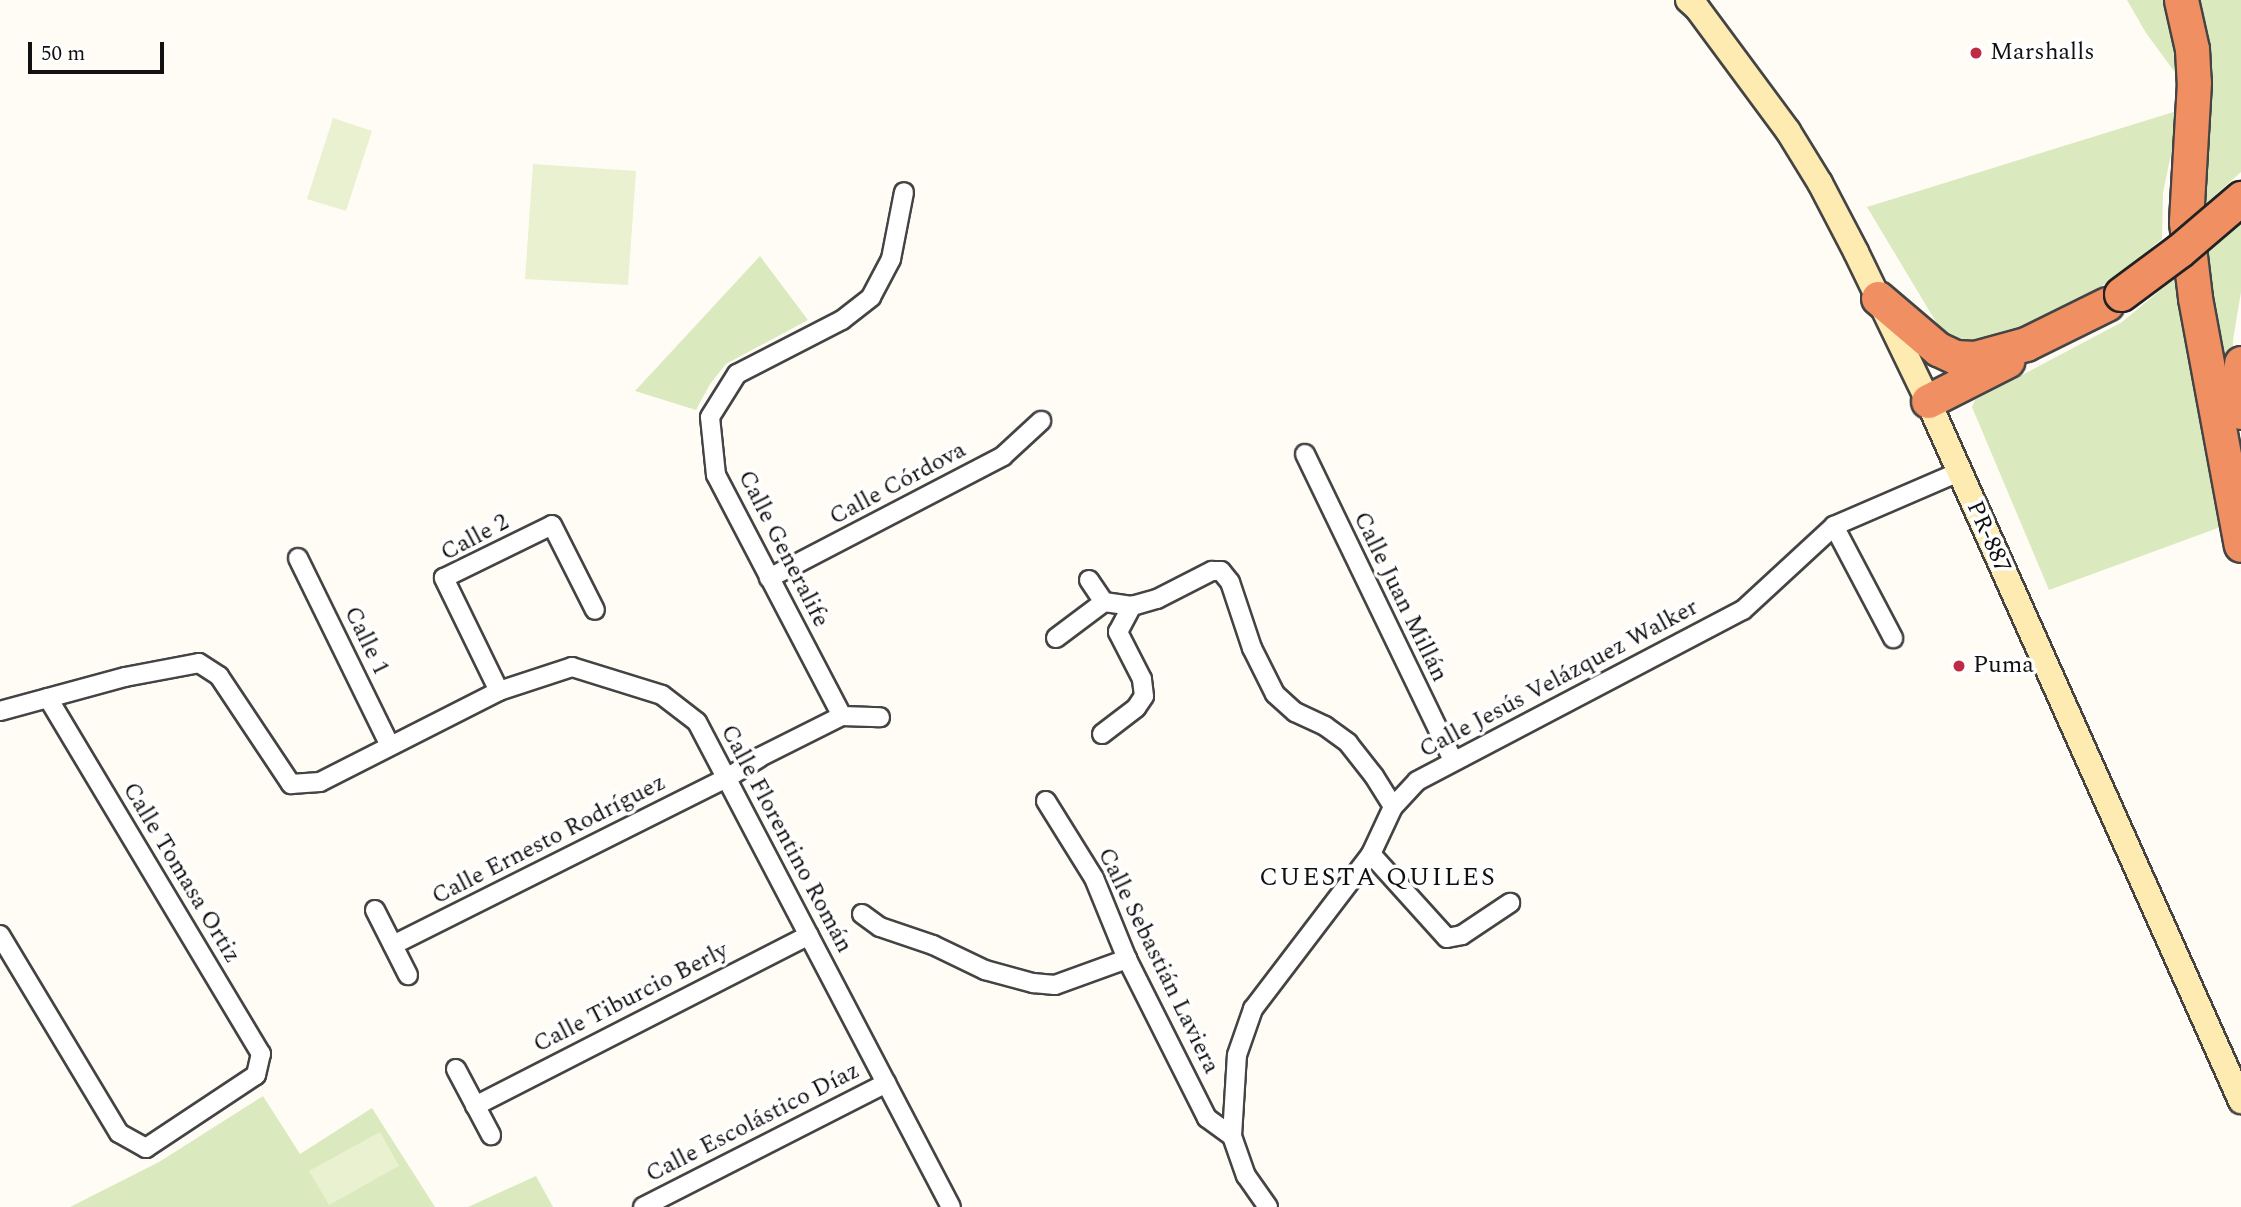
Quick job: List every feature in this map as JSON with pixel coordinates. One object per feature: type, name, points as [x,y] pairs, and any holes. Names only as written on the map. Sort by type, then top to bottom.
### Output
[{"type":"highway","points":[[2181,0],[2192,49],[2194,82],[2186,222],[2195,298],[2241,545]]},
{"type":"highway","points":[[1928,401],[2042,344],[2114,299],[2179,251],[2241,198]]},
{"type":"highway","points":[[1878,298],[1938,349],[1955,356],[1975,358],[2026,344],[2114,299]]},
{"type":"highway","points":[[2241,363],[2241,412]]},
{"type":"street","name":"PR-887","points":[[1694,3],[1788,131],[1821,183],[1928,401],[2241,1101]]},
{"type":"street","name":"Calle Generalife","points":[[842,716],[716,475],[710,417],[737,374],[842,320],[871,297],[891,259],[904,192]]},
{"type":"street","name":"Calle Córdova","points":[[769,578],[1003,456],[1041,421]]},
{"type":"street","name":"Calle Juan Millán","points":[[1305,454],[1453,760]]},
{"type":"street","name":"Calle Jesús Velázquez Walker","points":[[1268,1207],[1246,1176],[1233,1136],[1237,1055],[1253,1009],[1371,854],[1393,807],[1417,781],[1453,760],[1485,748],[1743,610],[1834,526],[1959,472]]},
{"type":"street","name":"Calle 2","points":[[499,691],[444,578],[552,525],[596,610]]},
{"type":"street","points":[[1834,526],[1893,638]]},
{"type":"street","name":"Calle 1","points":[[298,558],[390,746]]},
{"type":"street","points":[[1056,638],[1104,602],[1132,606],[1157,598],[1212,571],[1221,571],[1230,582],[1244,617],[1252,648],[1275,694],[1295,712],[1325,726],[1348,743],[1374,776],[1393,807]]},
{"type":"street","points":[[1089,580],[1104,602]]},
{"type":"street","points":[[1102,734],[1136,708],[1144,696],[1142,679],[1118,632],[1132,606]]},
{"type":"street","name":"Calle Florentino Román","points":[[0,711],[125,677],[200,663],[219,676],[291,784],[320,782],[499,691],[572,667],[662,695],[697,722],[951,1207]]},
{"type":"street","name":"Calle Tomasa Ortiz","points":[[0,935],[119,1133],[146,1148],[256,1075],[261,1054],[48,698]]},
{"type":"street","points":[[727,778],[760,757],[842,716],[880,717]]},
{"type":"street","name":"Calle Ernesto Rodríguez","points":[[393,945],[727,778]]},
{"type":"street","name":"Calle Sebastián Laviera","points":[[1046,801],[1094,878],[1127,959],[1207,1118],[1233,1136]]},
{"type":"street","points":[[1371,854],[1447,939],[1462,935],[1510,903]]},
{"type":"street","points":[[375,910],[408,975]]},
{"type":"street","points":[[862,914],[880,927],[1010,979],[1055,985],[1127,959]]},
{"type":"street","name":"Calle Tiburcio Berly","points":[[475,1106],[809,935]]},
{"type":"street","points":[[456,1069],[491,1135]]},
{"type":"street","name":"Calle Escolástico Díaz","points":[[643,1207],[886,1083]]},
{"type":"green space","points":[[2127,0],[2168,0],[2182,82],[2146,33]]},
{"type":"green space","points":[[2198,0],[2241,0],[2241,172],[2200,209],[2209,63]]},
{"type":"green space","points":[[2180,110],[2163,193],[2162,239],[2110,281],[2016,335],[1984,348],[1945,337],[1867,207]]},
{"type":"green space","points":[[333,118],[372,131],[346,211],[307,199]]},
{"type":"green space","points":[[533,164],[636,171],[628,285],[525,279]]},
{"type":"green space","points":[[2241,222],[2241,292],[2233,340],[2232,403],[2212,306],[2206,253]]},
{"type":"green space","points":[[760,256],[808,320],[726,364],[710,384],[696,410],[635,391]]},
{"type":"green space","points":[[2175,278],[2226,525],[2049,590],[1972,407],[1975,400],[2122,322]]},
{"type":"green space","points":[[263,1096],[300,1154],[372,1108],[435,1207],[70,1207],[159,1162]]},
{"type":"green space","points":[[380,1132],[399,1166],[329,1205],[309,1171]]},
{"type":"green space","points":[[536,1176],[553,1207],[468,1207]]},
{"type":"place","name":"Marshalls","points":[[1976,53]]},
{"type":"place","name":"Puma","points":[[1959,666]]},
{"type":"district","name":"CUESTA QUILES","points":[[1378,878]]}]
